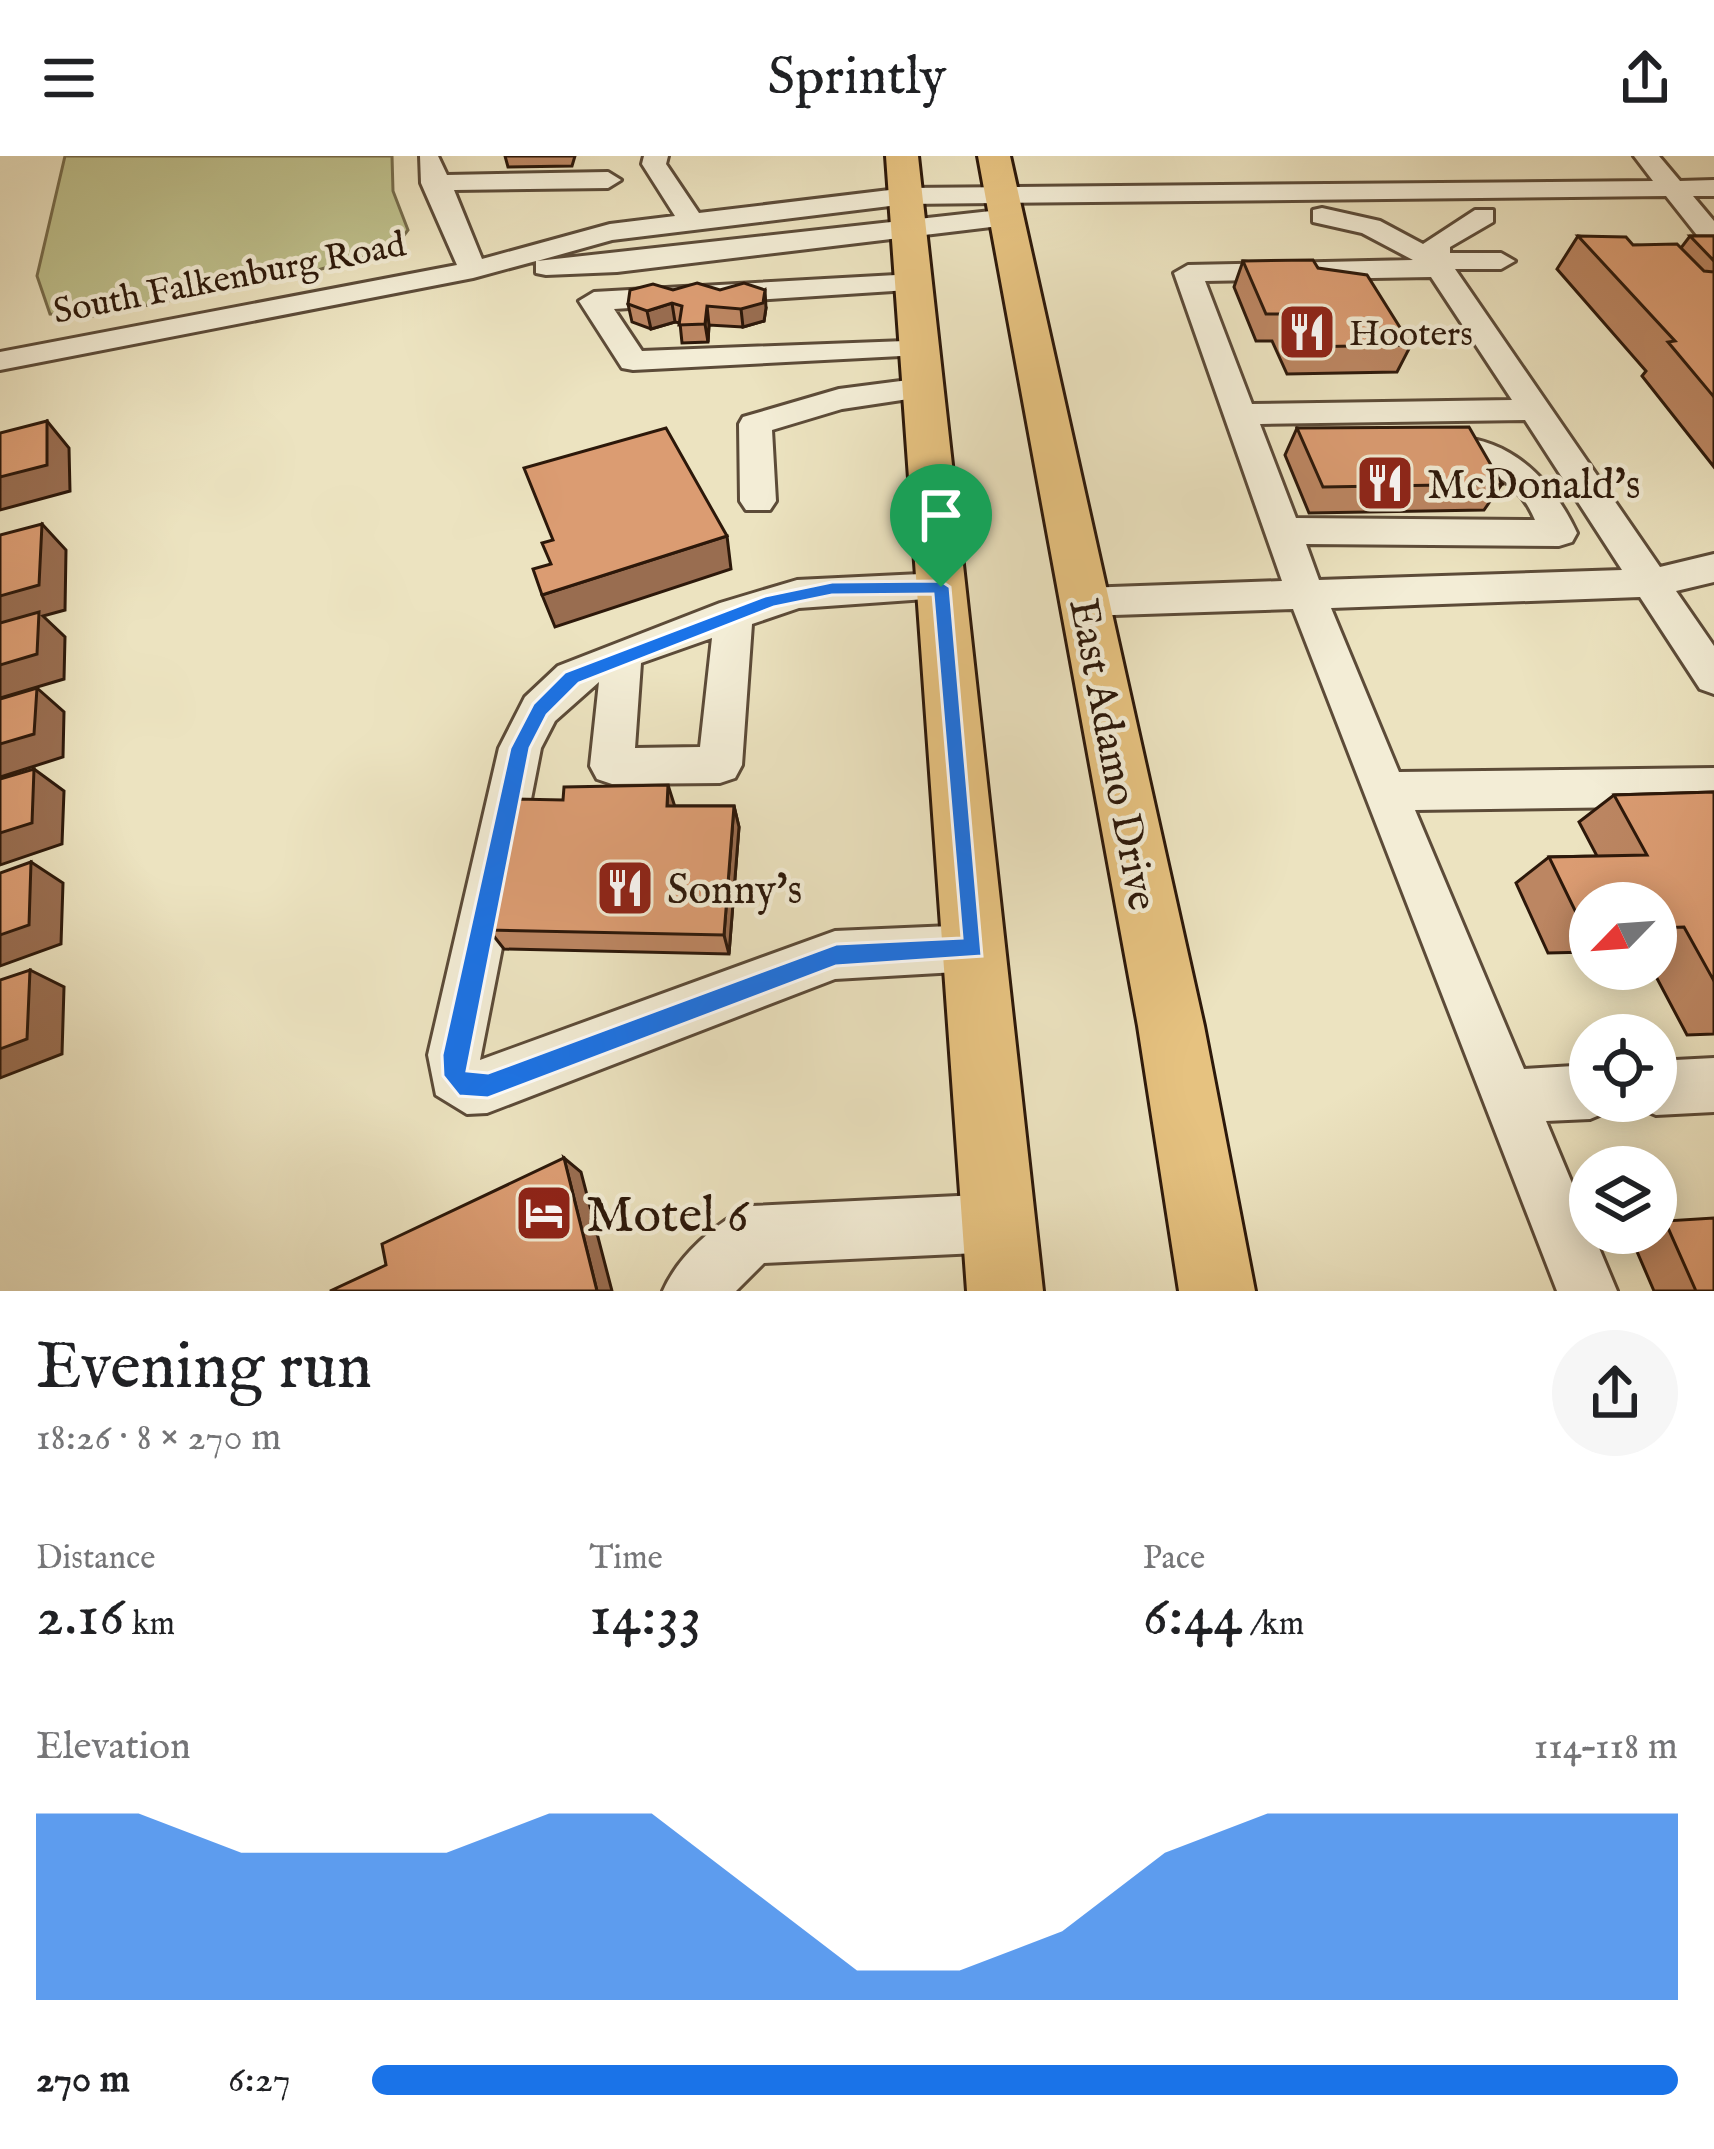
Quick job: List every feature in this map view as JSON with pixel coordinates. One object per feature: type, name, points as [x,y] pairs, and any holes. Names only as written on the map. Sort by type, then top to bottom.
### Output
[{"type":"main road","points":[[902,156],[1005,1291]]},
{"type":"main road","name":"East Adamo Drive","points":[[994,156],[1171,1026],[1217,1291]]},
{"type":"street","points":[[656,156],[654,164],[692,221]]},
{"type":"street","points":[[1617,156],[1703,214],[1714,238]]},
{"type":"street","points":[[1646,156],[1670,188]]},
{"type":"street","points":[[472,270],[431,169],[611,168],[637,228]]},
{"type":"street","name":"South Falkenburg Road","points":[[0,361],[472,270],[637,228],[692,221],[1004,206],[1714,188]]},
{"type":"street","name":"South Falkenburg Road","points":[[1004,206],[1322,216],[1703,214]]},
{"type":"street","name":"South Falkenburg Road","points":[[472,270],[640,261],[908,212]]},
{"type":"street","points":[[1437,265],[1437,243],[1484,215]]},
{"type":"street","points":[[1322,216],[1371,227],[1437,265],[1714,678]]},
{"type":"street","points":[[640,261],[648,296]]},
{"type":"street","points":[[1501,261],[1188,273],[1305,592],[1587,1291]]},
{"type":"street","points":[[914,283],[594,301],[634,361],[773,354],[922,367]]},
{"type":"street","points":[[772,289],[773,354]]},
{"type":"street","points":[[758,501],[755,424],[839,400],[922,367]]},
{"type":"street","points":[[1239,414],[1534,410]]},
{"type":"street","points":[[1252,450],[1297,450]]},
{"type":"street","points":[[1386,450],[1497,457],[1521,469],[1559,533]]},
{"type":"street","points":[[1283,531],[1618,536]]},
{"type":"street","points":[[1084,602],[1649,583],[1714,568]]},
{"type":"street","points":[[941,587],[832,589],[734,613],[572,677],[540,709],[520,748],[454,1055],[455,1076],[467,1087],[488,1086],[836,955],[974,948]]},
{"type":"street","points":[[622,654],[612,766],[720,765],[734,613]]},
{"type":"street","points":[[1385,790],[1714,787]]},
{"type":"street","points":[[1677,1087],[1714,1084]]},
{"type":"street","points":[[1508,1096],[1569,1093]]},
{"type":"street","points":[[693,1291],[752,1235],[999,1223]]},
{"type":"green space","points":[[65,156],[392,156],[393,191],[408,230],[394,249],[303,274],[93,316],[50,314],[37,276]]},
{"type":"building","points":[[1578,236],[1626,237],[1633,245],[1677,244],[1704,271],[1714,272],[1714,397],[1668,342],[1675,341]]},
{"type":"building","points":[[1690,236],[1714,236],[1714,261]]},
{"type":"building","points":[[1313,260],[1318,268],[1367,275],[1411,345],[1298,347],[1283,314],[1266,314],[1243,261]]},
{"type":"building","points":[[697,283],[720,290],[744,283],[765,290],[763,303],[741,309],[707,306],[705,324],[679,325],[682,306],[672,303],[647,311],[628,304],[630,290],[653,284],[673,290]]},
{"type":"building","points":[[47,421],[47,465],[0,477],[0,433]]},
{"type":"building","points":[[1469,427],[1502,484],[1323,487],[1297,428]]},
{"type":"building","points":[[666,428],[727,536],[542,595],[533,569],[551,564],[542,543],[553,540],[524,468]]},
{"type":"building","points":[[42,524],[39,585],[0,596],[0,535]]},
{"type":"building","points":[[39,612],[37,654],[0,665],[0,623]]},
{"type":"building","points":[[37,688],[34,734],[0,744],[0,699]]},
{"type":"building","points":[[34,769],[32,823],[0,833],[0,779]]},
{"type":"building","name":"Sonny's","points":[[668,785],[667,806],[734,806],[724,935],[489,930],[516,799],[563,800],[564,787]]},
{"type":"building","points":[[1714,792],[1714,981],[1684,927],[1677,927],[1677,882],[1569,882],[1569,898],[1549,857],[1647,855],[1614,795]]},
{"type":"building","points":[[31,862],[29,925],[0,935],[0,873]]},
{"type":"building","points":[[30,970],[27,1039],[0,1049],[0,980]]},
{"type":"building","name":"Motel 6","points":[[564,1158],[597,1291],[330,1291],[386,1265],[382,1244]]},
{"type":"building","points":[[1714,1218],[1714,1291],[1696,1291],[1677,1248],[1677,1220]]},
{"type":"place","name":"Hooters","points":[[1307,332]]},
{"type":"place","name":"McDonald's","points":[[1385,483]]},
{"type":"place","name":"Sonny's","points":[[625,888]]},
{"type":"place","name":"Motel 6","points":[[544,1213]]},
{"type":"route","points":[[941,587],[974,948],[836,955],[488,1086],[467,1087],[455,1076],[454,1055],[520,748],[540,709],[572,677],[703,623],[772,601],[832,589],[941,587]]}]
